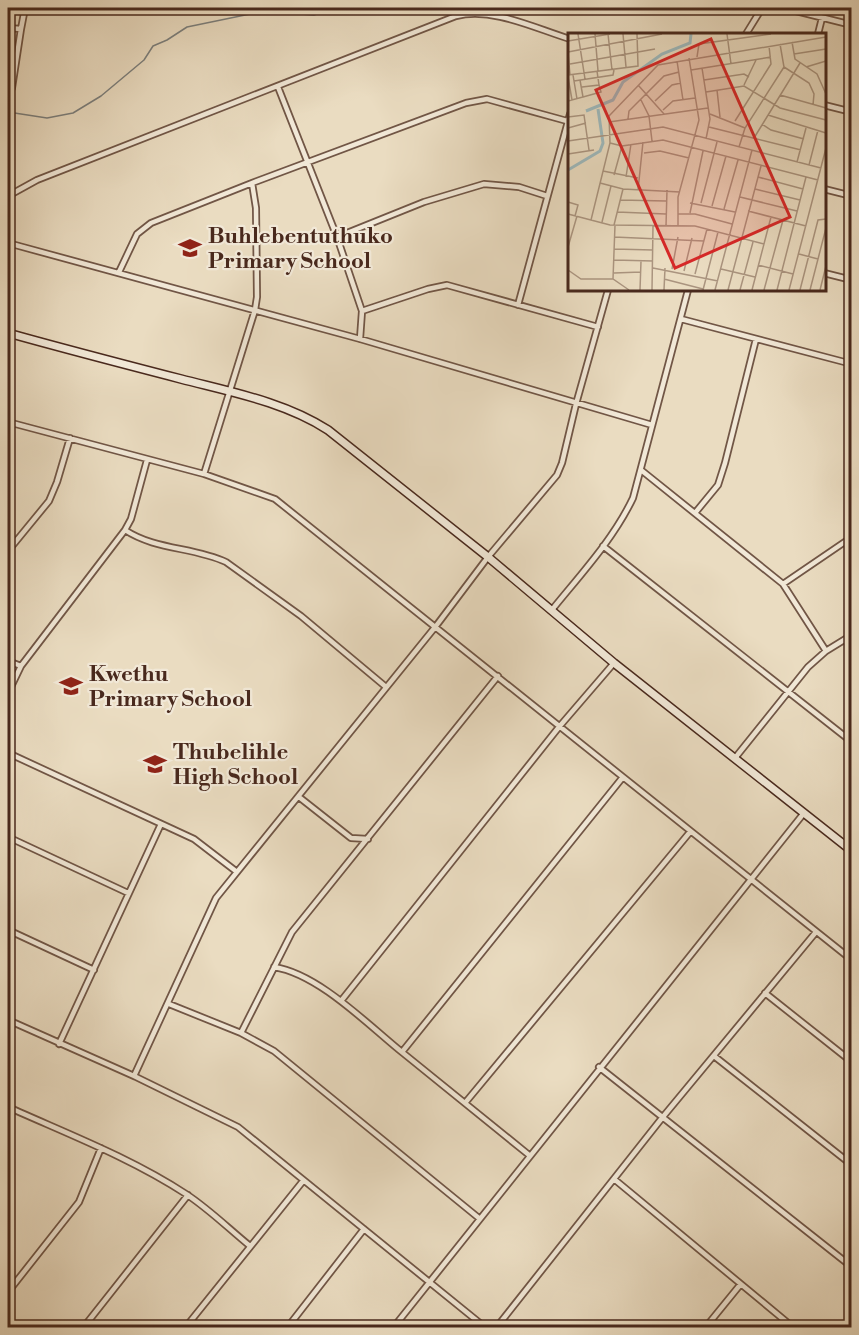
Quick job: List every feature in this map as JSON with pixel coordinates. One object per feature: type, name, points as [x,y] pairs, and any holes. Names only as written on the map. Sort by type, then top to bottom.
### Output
[{"type":"street","points":[[12,88],[25,8]]},
{"type":"street","points":[[747,33],[762,8]]},
{"type":"street","points":[[784,8],[852,26]]},
{"type":"street","points":[[8,196],[37,180],[436,23],[465,14],[495,15],[568,38]]},
{"type":"street","points":[[818,33],[822,18]]},
{"type":"street","points":[[8,28],[21,29]]},
{"type":"street","points":[[278,87],[338,237],[362,311],[360,339]]},
{"type":"street","points":[[119,272],[133,241],[144,227],[308,161],[480,99],[487,99],[567,121],[518,304]]},
{"type":"street","points":[[826,105],[852,112]]},
{"type":"street","points":[[204,474],[255,310],[257,297],[256,208],[252,183]]},
{"type":"street","points":[[338,237],[424,202],[484,184],[519,187],[547,196]]},
{"type":"street","points":[[826,189],[852,196]]},
{"type":"street","points":[[8,243],[360,339],[652,425]]},
{"type":"street","points":[[826,273],[852,280]]},
{"type":"street","points":[[362,311],[447,285],[598,327]]},
{"type":"street","points":[[135,1076],[169,1004],[210,906],[436,626],[488,557],[557,475],[608,291]]},
{"type":"street","points":[[551,611],[603,546],[624,517],[633,498],[688,291]]},
{"type":"street","points":[[681,319],[852,364]]},
{"type":"street","points":[[8,333],[283,407],[322,427],[488,557],[614,663],[852,851]]},
{"type":"street","points":[[696,513],[718,485],[722,474],[756,339]]},
{"type":"street","points":[[8,422],[204,474],[275,499],[852,960]]},
{"type":"street","points":[[8,551],[49,501],[70,438]]},
{"type":"street","points":[[8,693],[21,666],[125,530],[147,460]]},
{"type":"street","points":[[641,470],[783,584],[826,651]]},
{"type":"street","points":[[125,530],[150,541],[212,556],[226,562],[301,616],[386,687]]},
{"type":"street","points":[[783,584],[852,537]]},
{"type":"street","points":[[603,546],[852,742]]},
{"type":"street","points":[[735,758],[808,667],[826,651],[852,635]]},
{"type":"street","points":[[8,661],[21,666]]},
{"type":"street","points":[[341,1002],[559,727],[614,663]]},
{"type":"street","points":[[241,1033],[292,932],[498,676]]},
{"type":"street","points":[[8,753],[204,845],[237,872]]},
{"type":"street","points":[[402,1052],[623,777]]},
{"type":"street","points":[[299,797],[351,838],[368,839]]},
{"type":"street","points":[[393,1328],[804,813]]},
{"type":"street","points":[[59,1044],[161,824]]},
{"type":"street","points":[[465,1103],[690,832]]},
{"type":"street","points":[[8,837],[128,893]]},
{"type":"street","points":[[8,930],[94,970]]},
{"type":"street","points":[[496,1328],[662,1118],[816,932]]},
{"type":"street","points":[[274,968],[286,969],[297,974],[341,1002],[529,1155]]},
{"type":"street","points":[[765,993],[852,1062]]},
{"type":"street","points":[[169,1004],[241,1033],[268,1047],[480,1219]]},
{"type":"street","points":[[8,1020],[135,1076],[232,1123],[486,1328]]},
{"type":"street","points":[[714,1056],[852,1165]]},
{"type":"street","points":[[599,1067],[852,1267]]},
{"type":"street","points":[[8,1107],[101,1148],[189,1195],[250,1246]]},
{"type":"street","points":[[8,1292],[78,1202],[101,1148]]},
{"type":"street","points":[[614,1179],[794,1328]]},
{"type":"street","points":[[185,1328],[303,1181]]},
{"type":"street","points":[[83,1328],[189,1195]]},
{"type":"street","points":[[287,1328],[364,1229]]},
{"type":"street","points":[[705,1328],[740,1285]]},
{"type":"waterway","points":[[8,112],[47,118],[73,113],[101,96],[144,60],[153,46],[187,27],[250,14],[314,15],[335,8]]},
{"type":"place","name":"Buhlebentuthuko Primary School","points":[[190,248]]},
{"type":"place","name":"Kwethu Primary School","points":[[71,686]]},
{"type":"place","name":"Thubelihle High School","points":[[155,764]]}]
